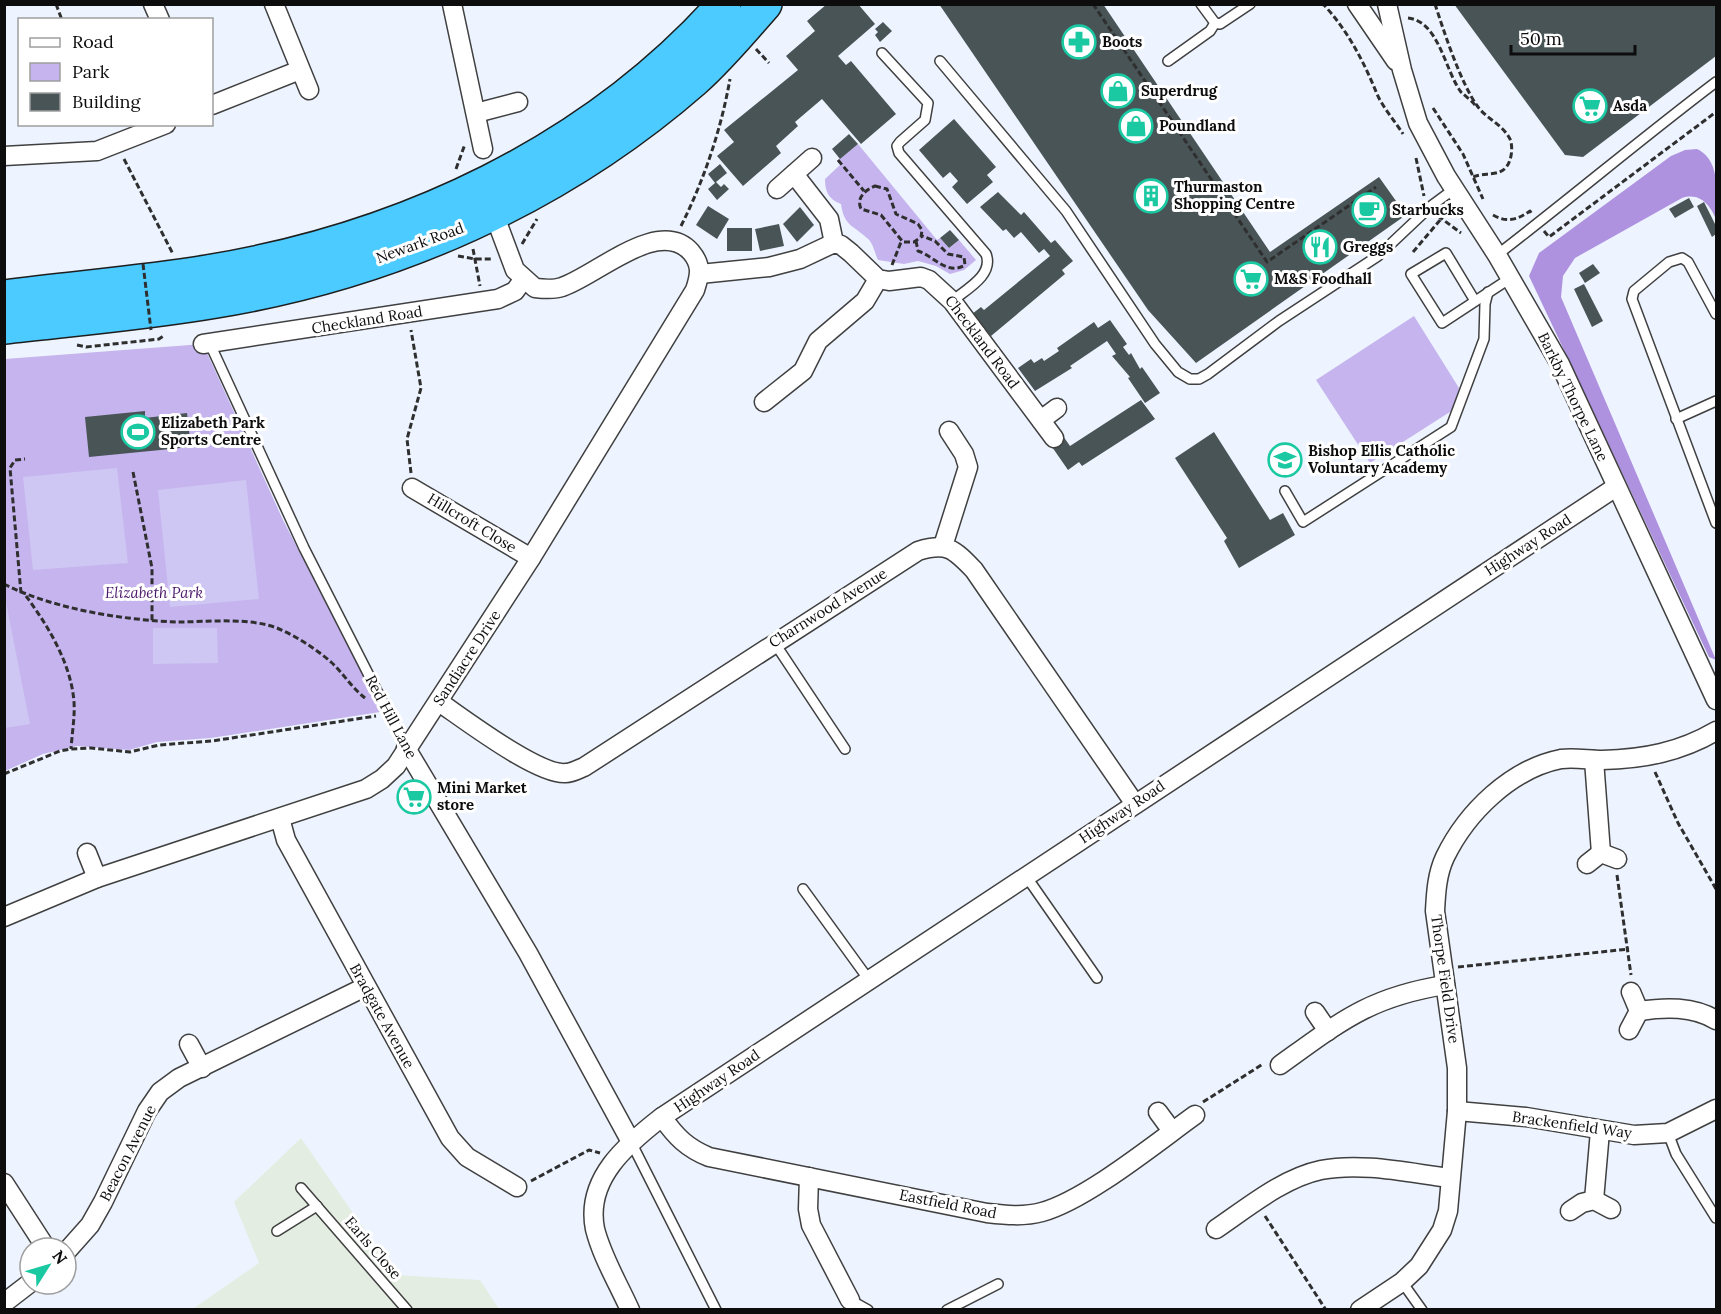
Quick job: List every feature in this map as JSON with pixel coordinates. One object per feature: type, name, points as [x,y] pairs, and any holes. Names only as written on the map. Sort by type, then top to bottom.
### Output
[{"type":"highway","name":"Newark Road","points":[[4,297],[207,272],[298,252],[388,226],[483,185],[583,127],[674,56],[724,4]]},
{"type":"highway","name":"Newark Road","points":[[4,327],[216,301],[309,280],[401,253],[494,214],[561,177],[636,127],[695,79],[765,4]]},
{"type":"street","points":[[153,4],[159,18]]},
{"type":"street","points":[[274,4],[309,90]]},
{"type":"street","points":[[452,4],[483,149]]},
{"type":"street","name":"Barkby Thorpe Lane","points":[[1357,4],[1402,70]]},
{"type":"street","name":"Barkby Thorpe Lane","points":[[1387,4],[1402,70],[1418,123],[1454,189],[1497,255],[1560,364],[1714,687]]},
{"type":"street","points":[[213,105],[300,70]]},
{"type":"street","points":[[476,113],[518,102]]},
{"type":"street","points":[[4,156],[97,151],[117,146],[162,126]]},
{"type":"street","points":[[777,189],[812,158]]},
{"type":"street","points":[[795,174],[829,219],[834,243]]},
{"type":"street","points":[[494,214],[515,270],[523,280],[535,288],[562,287],[645,244],[661,239],[673,240],[688,249],[698,260],[700,274],[769,267],[800,259],[834,243],[841,245],[883,280],[865,301],[818,341],[803,371],[771,396],[790,406]]},
{"type":"street","name":"Sandiacre Drive","points":[[4,917],[97,878],[366,789],[382,779],[396,766],[406,748],[440,702],[531,558],[695,290],[700,274]]},
{"type":"street","name":"Checkland Road","points":[[883,280],[921,277],[940,287],[1054,438]]},
{"type":"street","name":"Checkland Road","points":[[207,344],[498,299],[515,291],[523,280]]},
{"type":"street","points":[[1041,420],[1057,408]]},
{"type":"street","points":[[949,431],[964,454],[968,467],[943,546],[956,551],[974,570],[1135,804]]},
{"type":"street","name":"Highway Road","points":[[630,1310],[603,1254],[595,1227],[596,1198],[607,1168],[631,1142],[662,1117],[1617,487]]},
{"type":"street","name":"Hillcroft Close","points":[[412,488],[531,558]]},
{"type":"street","name":"Charnwood Avenue","points":[[440,702],[530,762],[551,771],[566,773],[584,767],[918,551],[943,546]]},
{"type":"street","name":"Thorpe Field Drive","points":[[1360,1310],[1402,1282],[1419,1266],[1442,1230],[1448,1211],[1457,1111],[1453,1024],[1443,976],[1435,911],[1437,885],[1445,858],[1461,830],[1477,810],[1498,790],[1531,768],[1563,759],[1647,757],[1673,752],[1716,731]]},
{"type":"street","name":"Red Hill Lane","points":[[406,748],[528,953],[631,1142]]},
{"type":"street","points":[[1587,864],[1609,856],[1594,760]]},
{"type":"street","name":"Bradgate Avenue","points":[[280,818],[286,840],[365,987],[459,1149],[517,1187]]},
{"type":"street","points":[[87,854],[97,878]]},
{"type":"street","points":[[1280,1065],[1328,1031],[1381,1000],[1443,976]]},
{"type":"street","name":"Beacon Avenue","points":[[78,1238],[90,1225],[153,1101],[170,1085],[365,987]]},
{"type":"street","points":[[1629,1030],[1638,1011],[1630,992]]},
{"type":"street","points":[[1638,1011],[1660,1007],[1692,1010],[1706,1013],[1716,1020]]},
{"type":"street","points":[[1315,1012],[1328,1031]]},
{"type":"street","points":[[189,1044],[201,1068]]},
{"type":"street","name":"Brackenfield Way","points":[[1457,1111],[1526,1117],[1634,1135],[1668,1133],[1716,1110]]},
{"type":"street","points":[[1158,1112],[1172,1131]]},
{"type":"street","name":"Eastfield Road","points":[[662,1117],[675,1136],[688,1148],[709,1158],[987,1214],[1016,1216],[1059,1207],[1079,1196],[1195,1115]]},
{"type":"street","points":[[1594,1200],[1600,1131]]},
{"type":"street","points":[[1216,1229],[1256,1202],[1310,1174],[1334,1168],[1357,1167],[1450,1178]]},
{"type":"street","points":[[809,1177],[808,1209],[811,1225],[850,1300]]},
{"type":"street","points":[[4,1182],[38,1236]]},
{"type":"street","points":[[1570,1211],[1582,1203],[1594,1200],[1611,1209]]},
{"type":"street","points":[[4,1303],[18,1292]]},
{"type":"lane","points":[[1201,4],[1215,23],[1220,24],[1250,4]]},
{"type":"lane","points":[[1168,61],[1210,32],[1215,23]]},
{"type":"lane","points":[[882,53],[928,103],[925,120],[900,142],[897,146],[898,153],[953,213],[988,261],[988,268],[981,277],[952,301]]},
{"type":"lane","points":[[940,61],[1066,211],[1155,344],[1178,372],[1190,379],[1199,379],[1208,374],[1279,321],[1378,256],[1431,206],[1454,189]]},
{"type":"lane","points":[[1497,255],[1577,195],[1626,149],[1716,82]]},
{"type":"lane","points":[[1475,301],[1446,253],[1411,274],[1442,323],[1509,279]]},
{"type":"lane","points":[[1716,314],[1688,262],[1682,258],[1669,262],[1634,291],[1632,299],[1716,523]]},
{"type":"lane","points":[[1285,491],[1303,522],[1451,427],[1484,339],[1485,304],[1488,292]]},
{"type":"lane","name":"Red Hill Lane","points":[[207,344],[304,548],[406,748]]},
{"type":"lane","points":[[1676,419],[1716,401]]},
{"type":"lane","points":[[774,642],[845,749]]},
{"type":"lane","points":[[1026,876],[1097,978]]},
{"type":"lane","points":[[803,888],[869,980]]},
{"type":"lane","points":[[1668,1133],[1676,1154],[1716,1218]]},
{"type":"lane","points":[[631,1142],[716,1310]]},
{"type":"lane","name":"Earls Close","points":[[301,1188],[406,1310]]},
{"type":"lane","points":[[277,1231],[317,1206]]},
{"type":"lane","points":[[1402,1282],[1422,1310]]},
{"type":"lane","points":[[947,1310],[998,1284]]},
{"type":"lane","points":[[850,1300],[867,1310]]},
{"type":"path","points":[[1093,4],[1267,262],[1376,187]]},
{"type":"path","points":[[1321,4],[1340,22],[1373,79],[1377,95],[1406,140]]},
{"type":"path","points":[[1435,4],[1478,107]]},
{"type":"path","points":[[1409,27],[1406,17],[1414,18],[1429,31],[1461,91],[1500,126],[1511,141],[1512,152],[1507,166],[1497,173],[1473,177]]},
{"type":"path","points":[[755,47],[769,63]]},
{"type":"path","points":[[673,240],[697,194],[726,105],[731,71]]},
{"type":"path","points":[[1432,107],[1463,154],[1485,204]]},
{"type":"path","points":[[1491,214],[1502,220],[1513,220],[1530,211],[1549,237],[1716,112]]},
{"type":"path","points":[[454,174],[476,113]]},
{"type":"path","points":[[117,146],[174,258],[167,259]]},
{"type":"path","points":[[1413,252],[1441,219],[1423,195],[1416,156]]},
{"type":"path","points":[[838,160],[865,191]]},
{"type":"path","points":[[901,242],[880,215],[861,209],[859,203],[865,191],[875,186],[887,189],[896,214],[918,224],[922,230],[922,236]]},
{"type":"path","points":[[901,242],[916,241],[922,236]]},
{"type":"path","points":[[916,241],[918,251],[927,253],[946,267],[956,269],[965,265],[964,257],[948,254],[935,241],[922,236]]},
{"type":"path","points":[[883,280],[901,242]]},
{"type":"path","points":[[138,259],[147,258]]},
{"type":"path","points":[[143,264],[151,330]]},
{"type":"path","points":[[409,313],[421,388],[407,439],[412,488]]},
{"type":"path","points":[[25,459],[15,460],[10,468],[23,593],[43,619],[67,671],[74,701],[71,749]]},
{"type":"path","points":[[133,472],[152,568],[152,621]]},
{"type":"path","points":[[4,584],[23,593],[96,613],[152,621],[252,623],[277,628],[302,641],[331,662],[366,699],[386,708]]},
{"type":"path","points":[[4,774],[60,751],[71,749],[130,752],[159,745],[212,741],[363,719],[386,708]]},
{"type":"path","points":[[1647,757],[1678,823],[1716,889]]},
{"type":"path","points":[[1609,856],[1629,949],[1630,992]]},
{"type":"path","points":[[1443,976],[1629,949]]},
{"type":"path","points":[[1195,1115],[1196,1107],[1272,1058],[1280,1065]]},
{"type":"path","points":[[517,1187],[589,1150],[616,1157]]},
{"type":"path","points":[[1256,1202],[1326,1310]]},
{"type":"shaded area","points":[[1697,149],[1705,154],[1714,170],[1717,189],[1716,219],[1704,201],[1694,197],[1682,198],[1575,258],[1563,276],[1561,297],[1716,660],[1709,657],[1529,276],[1539,253],[1671,156],[1685,150]]},
{"type":"shaded area","points":[[117,468],[128,563],[33,570],[23,477]]},
{"type":"shaded area","points":[[246,480],[259,599],[170,607],[158,490]]},
{"type":"shaded area","points":[[4,597],[30,724],[5,728]]},
{"type":"shaded area","points":[[153,628],[217,628],[218,663],[153,664]]},
{"type":"shaded area","points":[[301,1138],[396,1275],[480,1280],[499,1309],[191,1310],[259,1263],[234,1202]]},
{"type":"green space","points":[[858,144],[937,240],[940,238],[949,248],[959,240],[976,260],[964,270],[950,274],[936,266],[918,261],[904,264],[878,260],[871,242],[847,221],[841,204],[830,197],[826,187],[825,179],[840,165],[837,161]]},
{"type":"green space","points":[[1414,316],[1459,388],[1453,410],[1370,463],[1316,380]]},
{"type":"green space","name":"Elizabeth Park","points":[[203,344],[283,520],[378,704],[380,712],[211,738],[157,742],[129,750],[77,746],[43,754],[5,771],[5,359]]},
{"type":"building","points":[[827,4],[858,4],[875,24],[838,56],[846,65],[851,61],[896,114],[861,144],[822,99],[795,122],[798,126],[776,146],[781,153],[743,186],[717,156],[734,142],[724,130],[798,70],[786,56],[815,31],[807,21]]},
{"type":"building","name":"Thurmaston Shopping Centre","points":[[939,4],[1103,4],[1270,252],[1379,177],[1406,215],[1196,363],[1148,310]]},
{"type":"building","name":"Asda","points":[[1454,4],[1716,4],[1716,56],[1583,157],[1565,155]]},
{"type":"building","points":[[883,22],[892,31],[880,42],[875,35],[878,32],[875,29]]},
{"type":"building","points":[[954,119],[996,167],[987,175],[993,182],[967,204],[952,187],[958,181],[950,172],[943,178],[919,150]]},
{"type":"building","points":[[849,134],[858,144],[840,159],[832,149]]},
{"type":"building","points":[[720,164],[727,173],[716,182],[721,187],[724,184],[729,189],[717,200],[708,189],[715,183],[708,174]]},
{"type":"building","points":[[998,192],[1021,215],[1024,212],[1051,243],[1055,240],[1073,261],[1062,270],[1065,274],[991,336],[972,314],[981,307],[984,310],[1050,256],[1044,249],[1039,253],[1021,232],[1014,238],[1006,229],[1003,231],[980,207]]},
{"type":"building","points":[[1689,198],[1694,207],[1675,218],[1669,209]]},
{"type":"building","points":[[1704,202],[1716,226],[1716,234],[1712,237],[1697,206]]},
{"type":"building","points":[[708,206],[729,219],[717,239],[696,225]]},
{"type":"building","points":[[800,207],[814,225],[797,242],[783,224]]},
{"type":"building","points":[[779,224],[784,246],[760,251],[755,229]]},
{"type":"building","points":[[727,228],[752,228],[752,251],[727,251]]},
{"type":"building","points":[[950,230],[959,240],[949,248],[940,238]]},
{"type":"building","points":[[1593,264],[1600,273],[1585,283],[1579,273]]},
{"type":"building","points":[[1584,284],[1603,321],[1592,327],[1574,289]]},
{"type":"building","points":[[1110,320],[1127,344],[1123,347],[1129,355],[1131,353],[1140,369],[1142,367],[1160,393],[1145,403],[1128,378],[1130,377],[1112,356],[1116,354],[1107,341],[1070,366],[1072,368],[1035,391],[1018,368],[1031,359],[1034,363],[1042,358],[1044,361],[1059,351],[1057,348],[1094,322],[1098,328]]},
{"type":"building","points":[[1141,400],[1155,419],[1082,466],[1079,462],[1068,470],[1050,444],[1063,436],[1070,446]]},
{"type":"building","name":"Elizabeth Park Sports Centre","points":[[145,411],[145,418],[187,413],[191,447],[89,457],[85,417]]},
{"type":"building","points":[[1214,432],[1270,520],[1283,513],[1295,535],[1239,568],[1224,541],[1227,538],[1175,458]]},
{"type":"place","name":"Boots","points":[[1079,42]]},
{"type":"place","name":"Superdrug","points":[[1118,91]]},
{"type":"place","name":"Asda","points":[[1590,106]]},
{"type":"place","name":"Poundland","points":[[1136,126]]},
{"type":"place","name":"Thurmaston Shopping Centre","points":[[1151,196]]},
{"type":"place","name":"Starbucks","points":[[1369,210]]},
{"type":"place","name":"Greggs","points":[[1320,247]]},
{"type":"place","name":"M&S Foodhall","points":[[1251,279]]},
{"type":"place","name":"Elizabeth Park Sports Centre","points":[[138,432]]},
{"type":"place","name":"Bishop Ellis Catholic Voluntary Academy","points":[[1285,460]]},
{"type":"place","name":"Mini Market store","points":[[414,797]]}]
